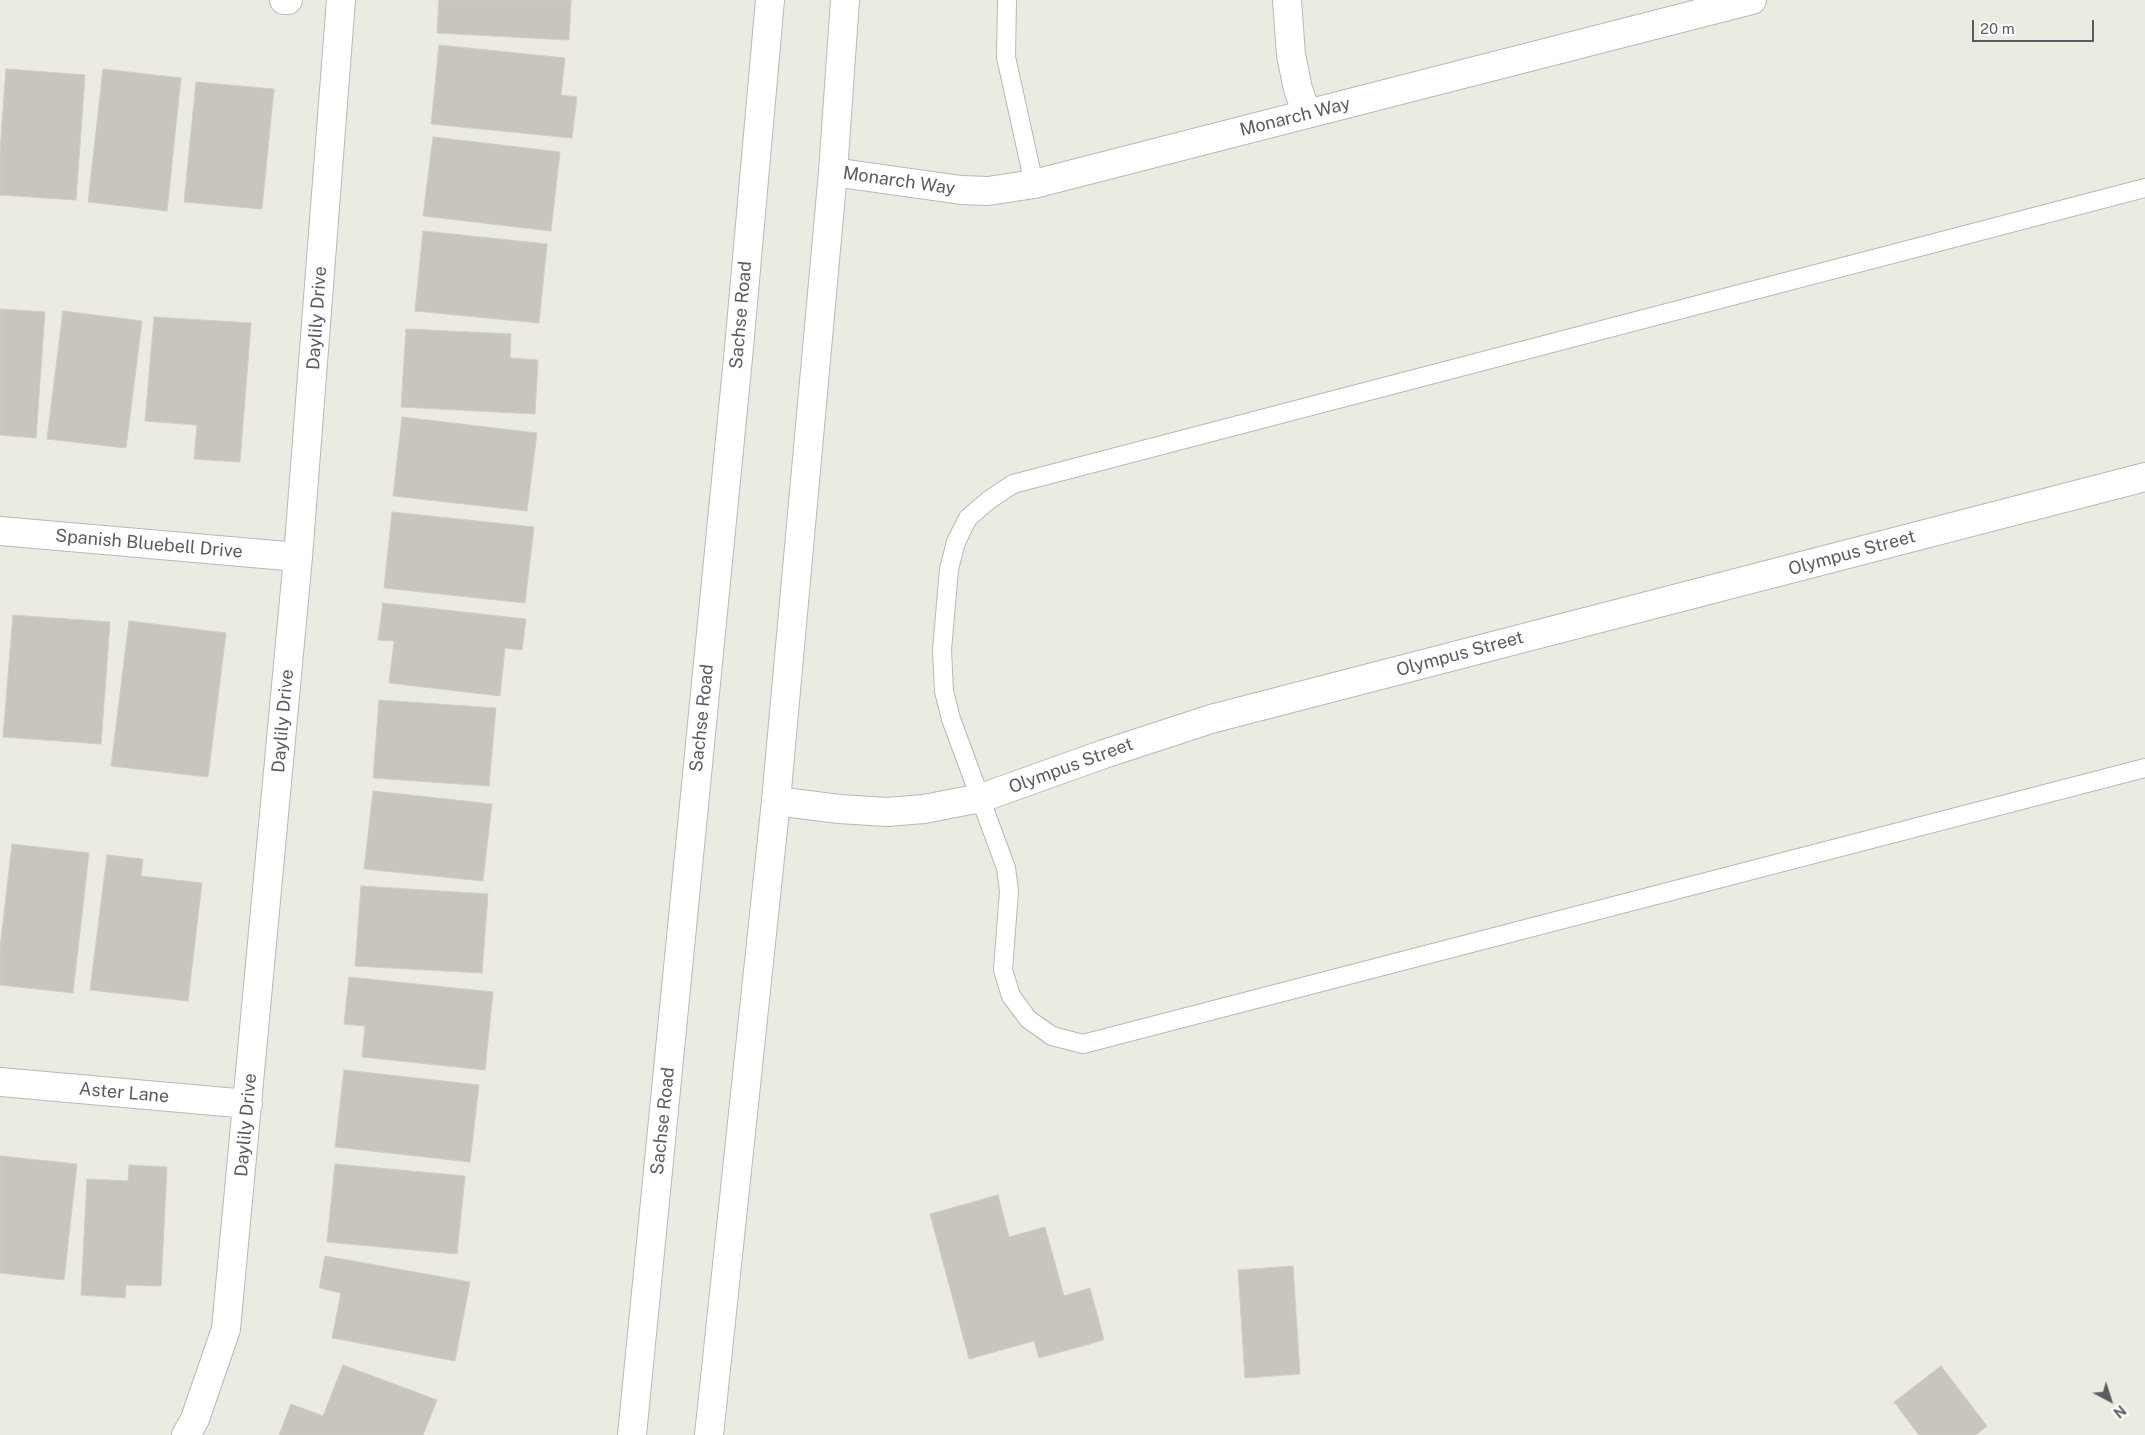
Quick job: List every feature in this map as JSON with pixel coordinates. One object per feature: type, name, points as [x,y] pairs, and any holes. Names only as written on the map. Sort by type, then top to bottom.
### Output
[{"type":"street","name":"Daylily Drive","points":[[186,1435],[195,1419],[226,1329],[298,557],[341,0]]},
{"type":"street","name":"Sachse Road","points":[[632,1435],[770,0]]},
{"type":"street","points":[[709,1435],[776,801],[833,172],[845,0]]},
{"type":"street","points":[[1287,0],[1292,55],[1298,89],[1307,114]]},
{"type":"street","name":"Monarch Way","points":[[833,172],[961,190],[988,190],[1034,184],[1752,0]]},
{"type":"street","name":"Olympus Street","points":[[776,801],[839,809],[887,812],[924,809],[982,798],[1104,754],[1211,719],[2145,477]]},
{"type":"street","name":"Spanish Bluebell Drive","points":[[0,531],[298,557]]},
{"type":"street","name":"Aster Lane","points":[[0,1082],[248,1104]]},
{"type":"lane","points":[[1007,0],[1005,20],[1006,57],[1034,184]]},
{"type":"lane","points":[[2145,188],[1013,484],[989,500],[968,518],[956,542],[949,569],[942,650],[944,691],[951,719],[982,798],[1006,868],[1009,891],[1003,970],[1011,996],[1028,1019],[1052,1036],[1083,1044],[2145,768]]},
{"type":"building","points":[[439,0],[571,0],[569,40],[437,33]]},
{"type":"building","points":[[439,45],[565,58],[561,95],[577,97],[572,138],[431,124]]},
{"type":"building","points":[[6,69],[85,75],[76,200],[0,195],[0,151]]},
{"type":"building","points":[[103,69],[181,78],[167,211],[88,202]]},
{"type":"building","points":[[196,82],[274,89],[262,209],[184,202]]},
{"type":"building","points":[[433,137],[560,152],[551,231],[423,216]]},
{"type":"building","points":[[423,231],[547,244],[539,323],[415,311]]},
{"type":"building","points":[[0,309],[45,312],[36,438],[0,435]]},
{"type":"building","points":[[63,311],[142,321],[126,448],[47,439]]},
{"type":"building","points":[[154,317],[251,323],[240,462],[194,459],[197,425],[145,421]]},
{"type":"building","points":[[406,329],[511,334],[510,358],[538,360],[535,414],[401,407]]},
{"type":"building","points":[[402,417],[537,433],[527,511],[393,496]]},
{"type":"building","points":[[392,512],[534,527],[525,603],[384,588]]},
{"type":"building","points":[[383,603],[526,619],[522,650],[505,648],[500,696],[389,683],[394,641],[378,640]]},
{"type":"building","points":[[13,615],[110,622],[101,744],[3,737]]},
{"type":"building","points":[[129,621],[226,633],[208,777],[111,766]]},
{"type":"building","points":[[379,700],[496,708],[489,786],[373,778]]},
{"type":"building","points":[[373,791],[492,804],[483,881],[364,869]]},
{"type":"building","points":[[12,844],[89,853],[73,993],[0,985],[0,948]]},
{"type":"building","points":[[107,855],[143,859],[141,876],[202,883],[188,1001],[90,990]]},
{"type":"building","points":[[361,886],[488,894],[482,973],[355,966]]},
{"type":"building","points":[[349,977],[493,992],[485,1070],[362,1057],[365,1026],[344,1024]]},
{"type":"building","points":[[344,1070],[479,1085],[470,1162],[335,1147]]},
{"type":"building","points":[[0,1156],[77,1164],[64,1280],[0,1273]]},
{"type":"building","points":[[335,1164],[465,1176],[457,1254],[327,1242]]},
{"type":"building","points":[[129,1165],[167,1167],[161,1286],[126,1285],[125,1298],[81,1295],[87,1179],[128,1181]]},
{"type":"building","points":[[998,1195],[1009,1237],[1045,1227],[1064,1296],[1090,1288],[1104,1340],[1039,1358],[1034,1341],[969,1359],[930,1214]]},
{"type":"building","points":[[325,1256],[470,1282],[455,1361],[332,1338],[341,1293],[319,1288]]},
{"type":"building","points":[[1293,1266],[1300,1374],[1245,1378],[1238,1270]]},
{"type":"building","points":[[343,1365],[437,1400],[423,1435],[279,1435],[291,1404],[323,1416]]},
{"type":"building","points":[[1941,1366],[1987,1426],[1976,1435],[1919,1435],[1894,1402]]}]
